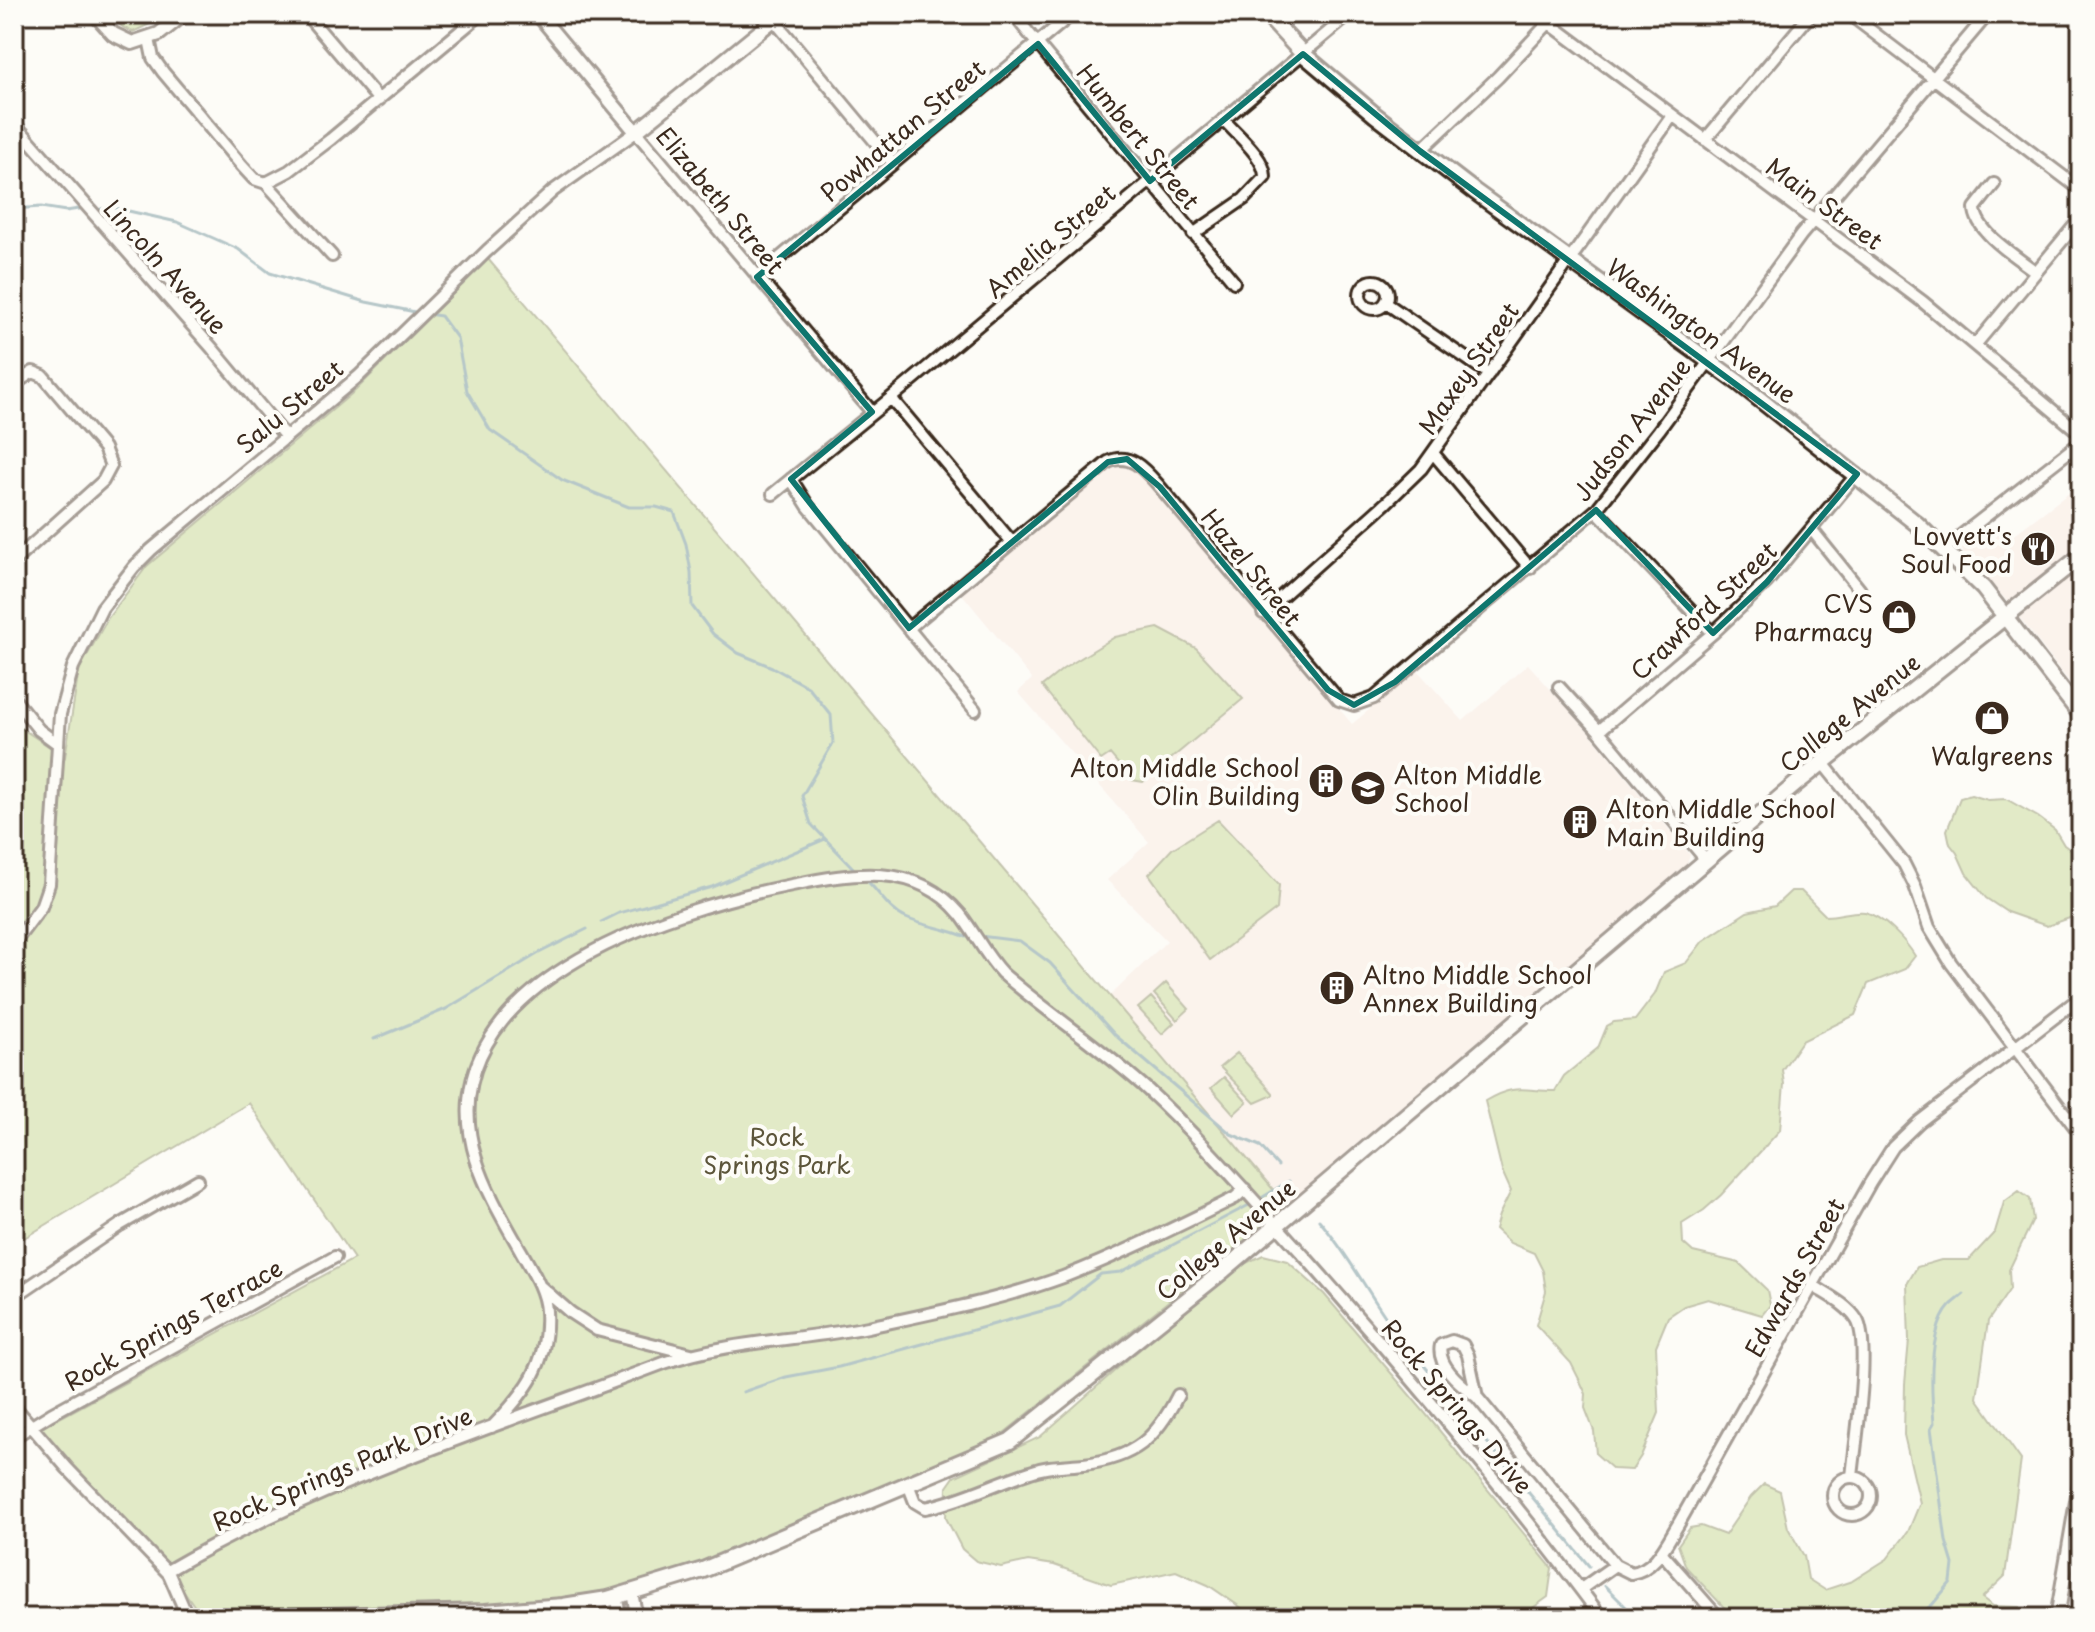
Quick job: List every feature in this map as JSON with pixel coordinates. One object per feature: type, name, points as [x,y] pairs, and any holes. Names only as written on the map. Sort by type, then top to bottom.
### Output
[{"type":"main road","name":"Washington Avenue","points":[[1266,14],[1303,54],[1420,151],[1709,361],[1857,474],[1945,548],[2005,614],[2081,715]]},
{"type":"main road","name":"College Avenue","points":[[241,1618],[485,1612],[563,1606],[616,1597],[703,1570],[1019,1437],[1276,1225],[1822,762],[2081,556]]},
{"type":"street","points":[[95,14],[113,34],[126,42],[139,43],[184,14]]},
{"type":"street","points":[[306,14],[379,100]]},
{"type":"street","points":[[266,183],[289,171],[481,14]]},
{"type":"street","name":"Elizabeth Street","points":[[538,14],[872,412]]},
{"type":"street","name":"Humbert Street","points":[[1013,14],[1234,282]]},
{"type":"street","name":"Powhattan Street","points":[[757,277],[1072,14]]},
{"type":"street","name":"Amelia Street","points":[[773,494],[1350,14]]},
{"type":"street","name":"Main Street","points":[[1537,14],[1814,219],[1976,344],[2081,434]]},
{"type":"street","points":[[1420,151],[1498,77],[1557,14]]},
{"type":"street","points":[[1705,140],[1811,14]]},
{"type":"street","points":[[1849,14],[2081,190]]},
{"type":"street","name":"Judson Avenue","points":[[1349,705],[1366,702],[1395,682],[1596,510],[1651,442],[1814,219],[1988,14]]},
{"type":"street","points":[[775,16],[893,163]]},
{"type":"street","name":"Salu Street","points":[[14,943],[41,907],[49,884],[64,696],[73,667],[95,620],[117,587],[151,550],[381,356],[542,200],[636,132],[775,16]]},
{"type":"street","points":[[149,39],[153,58],[163,72],[242,166],[254,179],[266,183],[332,256]]},
{"type":"street","name":"Maxey Street","points":[[1263,613],[1410,481],[1672,116]]},
{"type":"street","points":[[1193,234],[1244,199],[1265,177],[1264,167],[1224,120]]},
{"type":"street","name":"Lincoln Avenue","points":[[14,123],[220,357],[286,437]]},
{"type":"street","points":[[1994,184],[1975,208],[1975,216],[1986,232],[2036,272]]},
{"type":"street","points":[[1976,344],[2081,218]]},
{"type":"street","points":[[1386,303],[1489,374]]},
{"type":"street","points":[[14,384],[33,372],[43,376],[110,458],[111,470],[103,481],[14,561]]},
{"type":"street","points":[[891,398],[1011,541],[909,628]]},
{"type":"street","points":[[1945,548],[2081,442]]},
{"type":"street","points":[[1433,453],[1530,568]]},
{"type":"street","name":"Hazel Street","points":[[1011,541],[1108,462],[1122,458],[1132,461],[1143,468],[1328,690],[1349,705]]},
{"type":"street","name":"Crawford Street","points":[[1599,731],[1767,582],[1857,474]]},
{"type":"street","points":[[791,479],[808,506],[975,710]]},
{"type":"street","points":[[1596,510],[1713,633]]},
{"type":"street","points":[[1812,530],[1860,590]]},
{"type":"street","points":[[1559,687],[1706,860]]},
{"type":"street","points":[[14,699],[39,730],[58,744]]},
{"type":"street","points":[[1822,762],[1904,864],[1937,942],[2081,1135]]},
{"type":"street","name":"Rock Springs Park Drive","points":[[492,1427],[522,1396],[539,1364],[544,1345],[546,1311],[540,1286],[483,1178],[470,1133],[470,1090],[483,1051],[509,1013],[540,984],[604,946],[718,904],[840,875],[896,876],[921,884],[942,897],[968,925],[988,959],[1002,973],[1147,1090],[1245,1189],[1276,1225]]},
{"type":"street","name":"Edwards Street","points":[[1615,1565],[1627,1572],[1639,1572],[1661,1552],[1893,1147],[1919,1122],[2081,997]]},
{"type":"street","points":[[14,1297],[120,1225],[198,1180]]},
{"type":"street","name":"Rock Springs Park Drive","points":[[167,1571],[211,1545],[286,1509],[492,1427],[692,1354],[865,1327],[1015,1292],[1146,1242],[1235,1198],[1245,1189]]},
{"type":"street","name":"Rock Springs Drive","points":[[1276,1225],[1381,1343],[1528,1520],[1602,1618]]},
{"type":"street","name":"Rock Springs Terrace","points":[[14,1437],[335,1257]]},
{"type":"street","points":[[1812,1285],[1849,1310],[1860,1328],[1862,1366],[1852,1477]]},
{"type":"street","name":"Rock Springs Park Drive","points":[[540,1286],[571,1313],[597,1330],[692,1354]]},
{"type":"street","points":[[1477,1397],[1463,1345],[1452,1341],[1441,1345],[1439,1356],[1444,1363],[1477,1397],[1615,1565],[1581,1589]]},
{"type":"street","points":[[908,1484],[915,1502],[925,1508],[1041,1468],[1084,1464],[1120,1456],[1150,1439],[1178,1395]]},
{"type":"street","points":[[14,1406],[30,1427],[167,1571],[175,1583],[188,1618]]},
{"type":"street","points":[[2057,1618],[2076,1541],[2081,1478]]},
{"type":"street","points":[[1661,1552],[1719,1618]]},
{"type":"street","points":[[632,1593],[637,1618]]},
{"type":"street","points":[[616,1597],[621,1618]]},
{"type":"highlighted area","points":[[1038,44],[1150,181],[1303,54],[1420,151],[1857,474],[1767,582],[1713,633],[1596,510],[1395,682],[1354,705],[1328,690],[1160,487],[1127,459],[1108,462],[909,628],[791,479],[872,412],[757,277],[859,191]]},
{"type":"shaded area","name":"Alton Middle School","points":[[1120,466],[1140,473],[1352,724],[1417,670],[1463,721],[1528,664],[1690,855],[1687,864],[1287,1206],[1110,996],[1167,941],[1107,880],[1149,842],[1018,692],[1032,679],[962,594],[1103,474]]},
{"type":"shaded area","points":[[2081,484],[2081,542],[2069,552],[2081,568],[2081,697],[2006,600],[1959,547],[1988,524],[2012,536]]},
{"type":"green space","points":[[106,14],[162,14],[133,32]]},
{"type":"green space","name":"Rock Springs Park","points":[[488,259],[1287,1206],[994,1441],[676,1572],[618,1589],[550,1599],[419,1608],[207,1611],[195,1607],[162,1559],[98,1495],[41,1428],[354,1259],[249,1103],[14,1244],[14,720],[18,726],[65,757],[79,670],[108,618],[147,566],[356,390]]},
{"type":"green space","points":[[1158,628],[1196,648],[1243,699],[1143,782],[1132,780],[1110,754],[1101,760],[1042,686],[1063,669],[1115,637]]},
{"type":"green space","points":[[1971,795],[1988,800],[2006,799],[2038,817],[2055,830],[2064,845],[2081,857],[2081,914],[2047,926],[2007,912],[1986,898],[1966,873],[1950,844],[1947,830],[1960,798]]},
{"type":"green space","points":[[1218,820],[1279,885],[1277,909],[1210,960],[1149,874],[1172,849]]},
{"type":"green space","points":[[1791,891],[1801,891],[1826,916],[1861,912],[1872,915],[1893,930],[1915,956],[1905,969],[1868,984],[1855,1015],[1802,1041],[1782,1070],[1784,1084],[1780,1130],[1721,1195],[1682,1224],[1683,1243],[1693,1252],[1739,1263],[1767,1290],[1770,1305],[1762,1315],[1708,1299],[1684,1306],[1668,1317],[1656,1346],[1659,1413],[1632,1470],[1613,1469],[1596,1454],[1594,1431],[1585,1408],[1586,1394],[1571,1363],[1536,1325],[1546,1291],[1543,1271],[1534,1253],[1510,1243],[1495,1229],[1511,1191],[1502,1171],[1485,1101],[1512,1090],[1555,1091],[1564,1076],[1598,1048],[1607,1026],[1614,1022],[1635,1020],[1655,994],[1664,972],[1686,963],[1703,941],[1747,912],[1775,906]]},
{"type":"green space","points":[[1166,983],[1189,1009],[1177,1020],[1154,994]]},
{"type":"green space","points":[[1151,997],[1174,1023],[1162,1034],[1138,1008]]},
{"type":"green space","points":[[1237,1053],[1273,1095],[1255,1103],[1220,1067]]},
{"type":"green space","points":[[1224,1077],[1247,1102],[1234,1114],[1211,1088]]},
{"type":"green space","points":[[2019,1191],[2030,1199],[2033,1220],[2009,1270],[2010,1289],[1988,1321],[1977,1398],[2021,1460],[2005,1576],[1982,1598],[1993,1606],[2019,1607],[2018,1618],[1734,1618],[1686,1567],[1678,1545],[1690,1528],[1701,1526],[1725,1535],[1751,1497],[1764,1484],[1780,1491],[1788,1528],[1804,1556],[1808,1579],[1825,1590],[1852,1581],[1887,1559],[1908,1532],[1920,1503],[1904,1435],[1909,1340],[1907,1284],[1917,1267],[1941,1260],[1969,1260],[1995,1232],[2004,1202]]},
{"type":"green space","points":[[1263,1255],[1287,1261],[1324,1294],[1425,1413],[1552,1568],[1548,1597],[1527,1612],[1503,1618],[1246,1618],[1243,1609],[1208,1585],[1176,1571],[1111,1585],[1054,1565],[1028,1561],[1001,1567],[976,1561],[962,1549],[946,1518],[947,1487],[954,1477],[1040,1437],[1128,1359],[1244,1264]]},
{"type":"waterway","points":[[14,209],[41,207],[66,211],[85,208]]},
{"type":"waterway","points":[[97,210],[111,207],[177,222],[238,249],[270,273],[366,302],[420,313]]},
{"type":"waterway","points":[[427,314],[441,316],[457,338],[467,391],[490,430],[562,480],[629,507],[656,507],[674,512],[686,544],[692,606],[713,634],[738,653],[808,687],[831,715],[833,743],[802,796],[811,824],[856,871]]},
{"type":"waterway","points":[[601,922],[619,913],[712,887],[825,839]]},
{"type":"waterway","points":[[865,879],[900,915],[966,937]]},
{"type":"waterway","points":[[374,1039],[446,1009],[539,953],[587,929]]},
{"type":"waterway","points":[[980,936],[1020,941],[1050,963],[1115,1035],[1231,1134],[1260,1146],[1278,1166]]},
{"type":"waterway","points":[[1263,1197],[1289,1181]]},
{"type":"waterway","points":[[743,1392],[786,1377],[839,1367],[1060,1306],[1101,1274],[1121,1272],[1249,1205]]},
{"type":"waterway","points":[[1319,1220],[1394,1329],[1589,1566]]},
{"type":"waterway","points":[[1915,1618],[1932,1605],[1951,1582],[1953,1564],[1946,1541],[1931,1428],[1934,1423],[1932,1362],[1937,1330],[1943,1317],[1964,1294]]},
{"type":"waterway","points":[[1605,1586],[1637,1618]]},
{"type":"place","name":"Lovvett's Soul Food","points":[[2038,549]]},
{"type":"place","name":"CVS Pharmacy","points":[[1899,617]]},
{"type":"place","name":"Walgreens","points":[[1992,718]]},
{"type":"place","name":"Alton Middle School Olin Building","points":[[1326,781]]},
{"type":"place","name":"Alton Middle School","points":[[1368,788]]},
{"type":"place","name":"Alton Middle School Main Building","points":[[1580,822]]},
{"type":"place","name":"Altno Middle School Annex Building","points":[[1337,988]]}]
